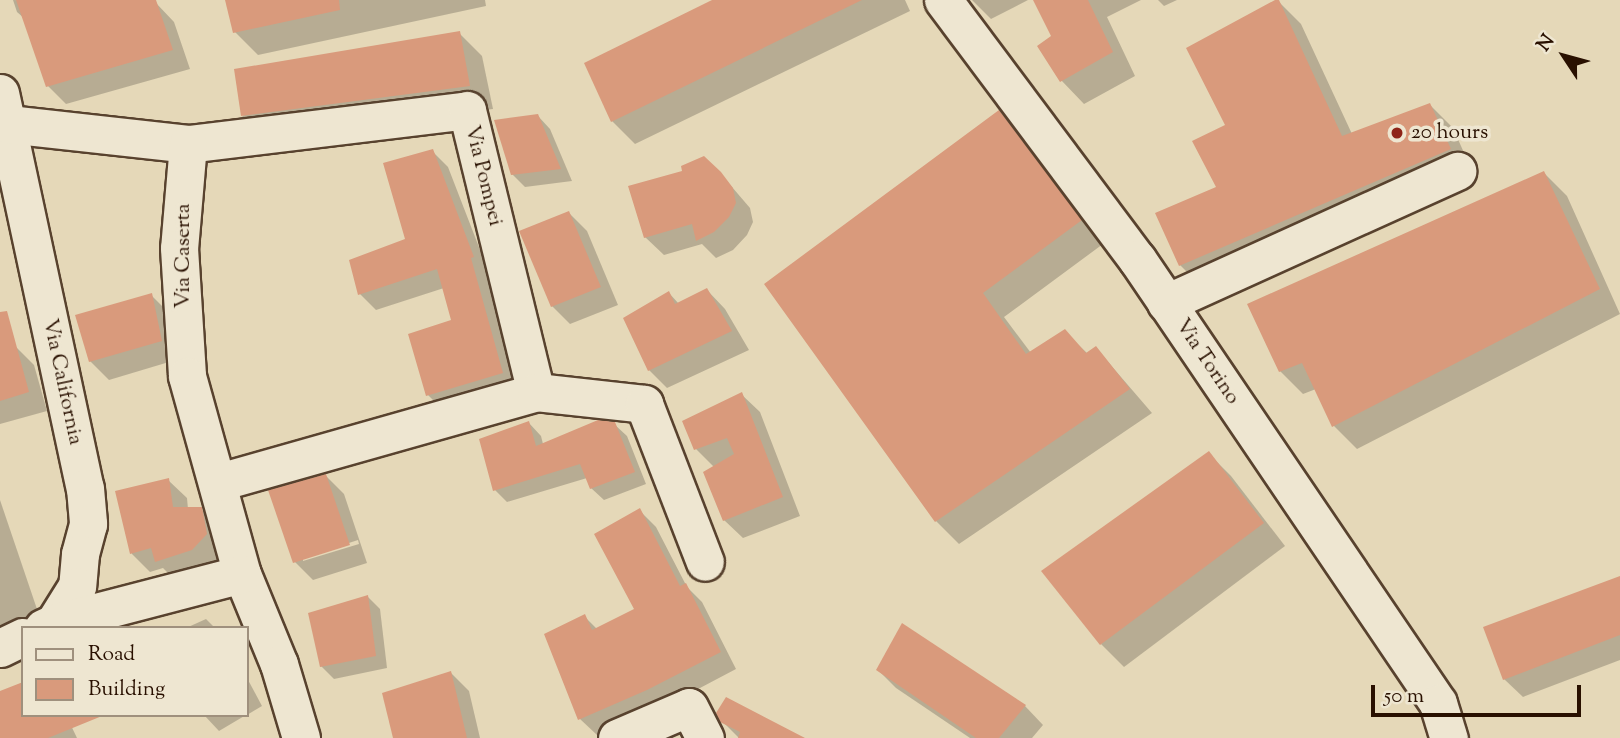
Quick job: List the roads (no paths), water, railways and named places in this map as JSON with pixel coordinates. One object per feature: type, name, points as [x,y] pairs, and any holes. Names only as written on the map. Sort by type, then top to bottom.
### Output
[{"type":"street","name":"Via Torino","points":[[943,0],[1166,303],[1438,703],[1449,738]]},
{"type":"street","points":[[4,109],[188,144]]},
{"type":"street","name":"Via California","points":[[4,109],[85,488],[88,524],[80,554],[77,586],[43,626]]},
{"type":"street","name":"Via Pompei","points":[[188,144],[467,110],[536,391]]},
{"type":"street","name":"Via Caserta","points":[[188,144],[179,248],[187,376],[219,482],[242,574],[279,664],[301,738]]},
{"type":"street","points":[[1166,303],[1457,172]]},
{"type":"street","points":[[219,482],[536,391],[645,404],[705,562]]},
{"type":"street","points":[[51,626],[242,574]]},
{"type":"street","points":[[0,648],[21,638]]},
{"type":"street","points":[[617,738],[689,707],[705,738]]},
{"type":"place","name":"20 hours","points":[[1397,133]]}]
